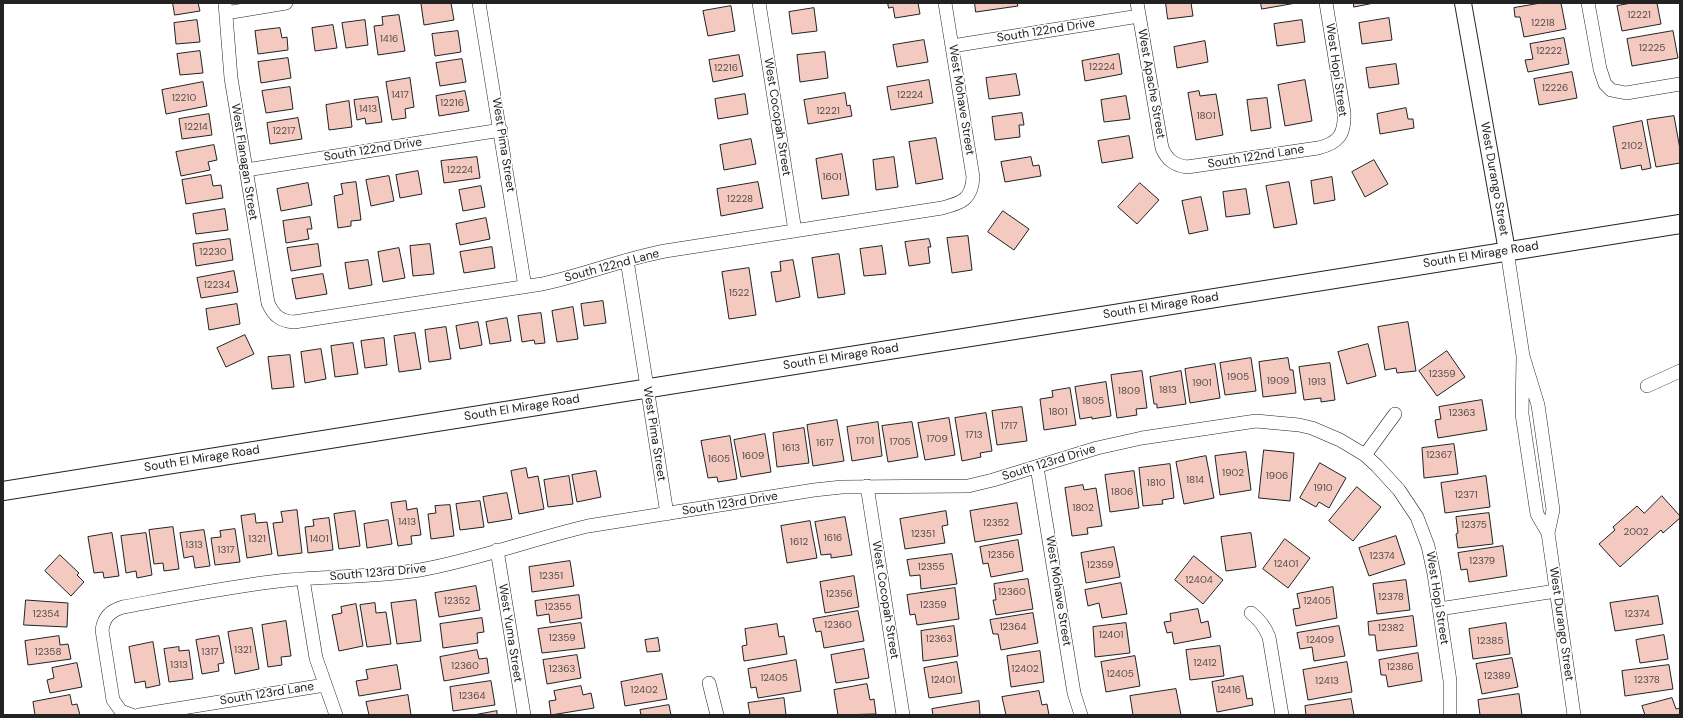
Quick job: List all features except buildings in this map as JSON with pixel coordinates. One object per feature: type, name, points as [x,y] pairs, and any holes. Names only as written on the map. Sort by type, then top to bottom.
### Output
[{"type":"main road","name":"South El Mirage Road","points":[[3,490],[1680,224]]},
{"type":"street","points":[[226,8],[286,3]]},
{"type":"street","name":"West Pima Street","points":[[480,3],[525,287]]},
{"type":"street","name":"West Cocopah Street","points":[[759,3],[796,230]]},
{"type":"street","name":"West Mohave Street","points":[[945,3],[972,172],[972,186],[968,196]]},
{"type":"street","name":"West Hopi Street","points":[[1326,3],[1344,113],[1343,130],[1340,137]]},
{"type":"street","name":"West Durango Street","points":[[1463,3],[1507,251],[1523,356],[1538,405],[1553,510],[1548,533],[1574,715]]},
{"type":"street","points":[[1588,3],[1600,69],[1606,84],[1611,90],[1626,93],[1680,84]]},
{"type":"street","name":"West Flanagan Street","points":[[226,8],[229,67],[266,295],[271,311],[277,318]]},
{"type":"street","name":"South 122nd Drive","points":[[952,46],[1138,9]]},
{"type":"street","name":"West Apache Street","points":[[1138,9],[1162,148],[1165,156],[1171,162]]},
{"type":"street","name":"South 122nd Drive","points":[[246,170],[501,130]]},
{"type":"street","name":"South 122nd Lane","points":[[1171,162],[1178,166],[1196,166],[1318,148],[1334,142],[1340,137]]},
{"type":"street","name":"South 122nd Lane","points":[[277,318],[286,321],[303,322],[525,287],[565,279],[627,260],[665,251],[942,208],[957,204],[968,196]]},
{"type":"street","name":"West Pima Street","points":[[627,260],[667,514]]},
{"type":"street","name":"West Durango Street","points":[[1523,356],[1522,414],[1537,514],[1548,533]]},
{"type":"street","points":[[1647,386],[1680,371]]},
{"type":"street","points":[[1365,455],[1395,414]]},
{"type":"street","name":"South 123rd Drive","points":[[126,713],[117,706],[112,693],[102,630],[106,617],[116,609],[123,607],[255,584],[405,572],[453,563],[588,526],[814,490],[867,486],[968,486],[1037,467],[1096,448],[1142,438],[1256,421],[1283,423],[1312,428],[1353,447]]},
{"type":"street","name":"West Hopi Street","points":[[1353,447],[1377,466],[1399,490],[1417,517],[1428,546],[1450,682],[1450,715]]},
{"type":"street","name":"West Mohave Street","points":[[1037,467],[1074,693],[1081,715]]},
{"type":"street","name":"West Cocopah Street","points":[[867,486],[902,715]]},
{"type":"street","name":"West Yuma Street","points":[[497,550],[524,715]]},
{"type":"street","points":[[303,579],[314,649],[336,715]]},
{"type":"street","points":[[1439,609],[1556,591]]},
{"type":"street","points":[[1251,613],[1259,619],[1265,627],[1269,638],[1282,715]]},
{"type":"street","points":[[709,683],[717,715]]},
{"type":"street","name":"South 123rd Lane","points":[[139,715],[325,685]]}]
